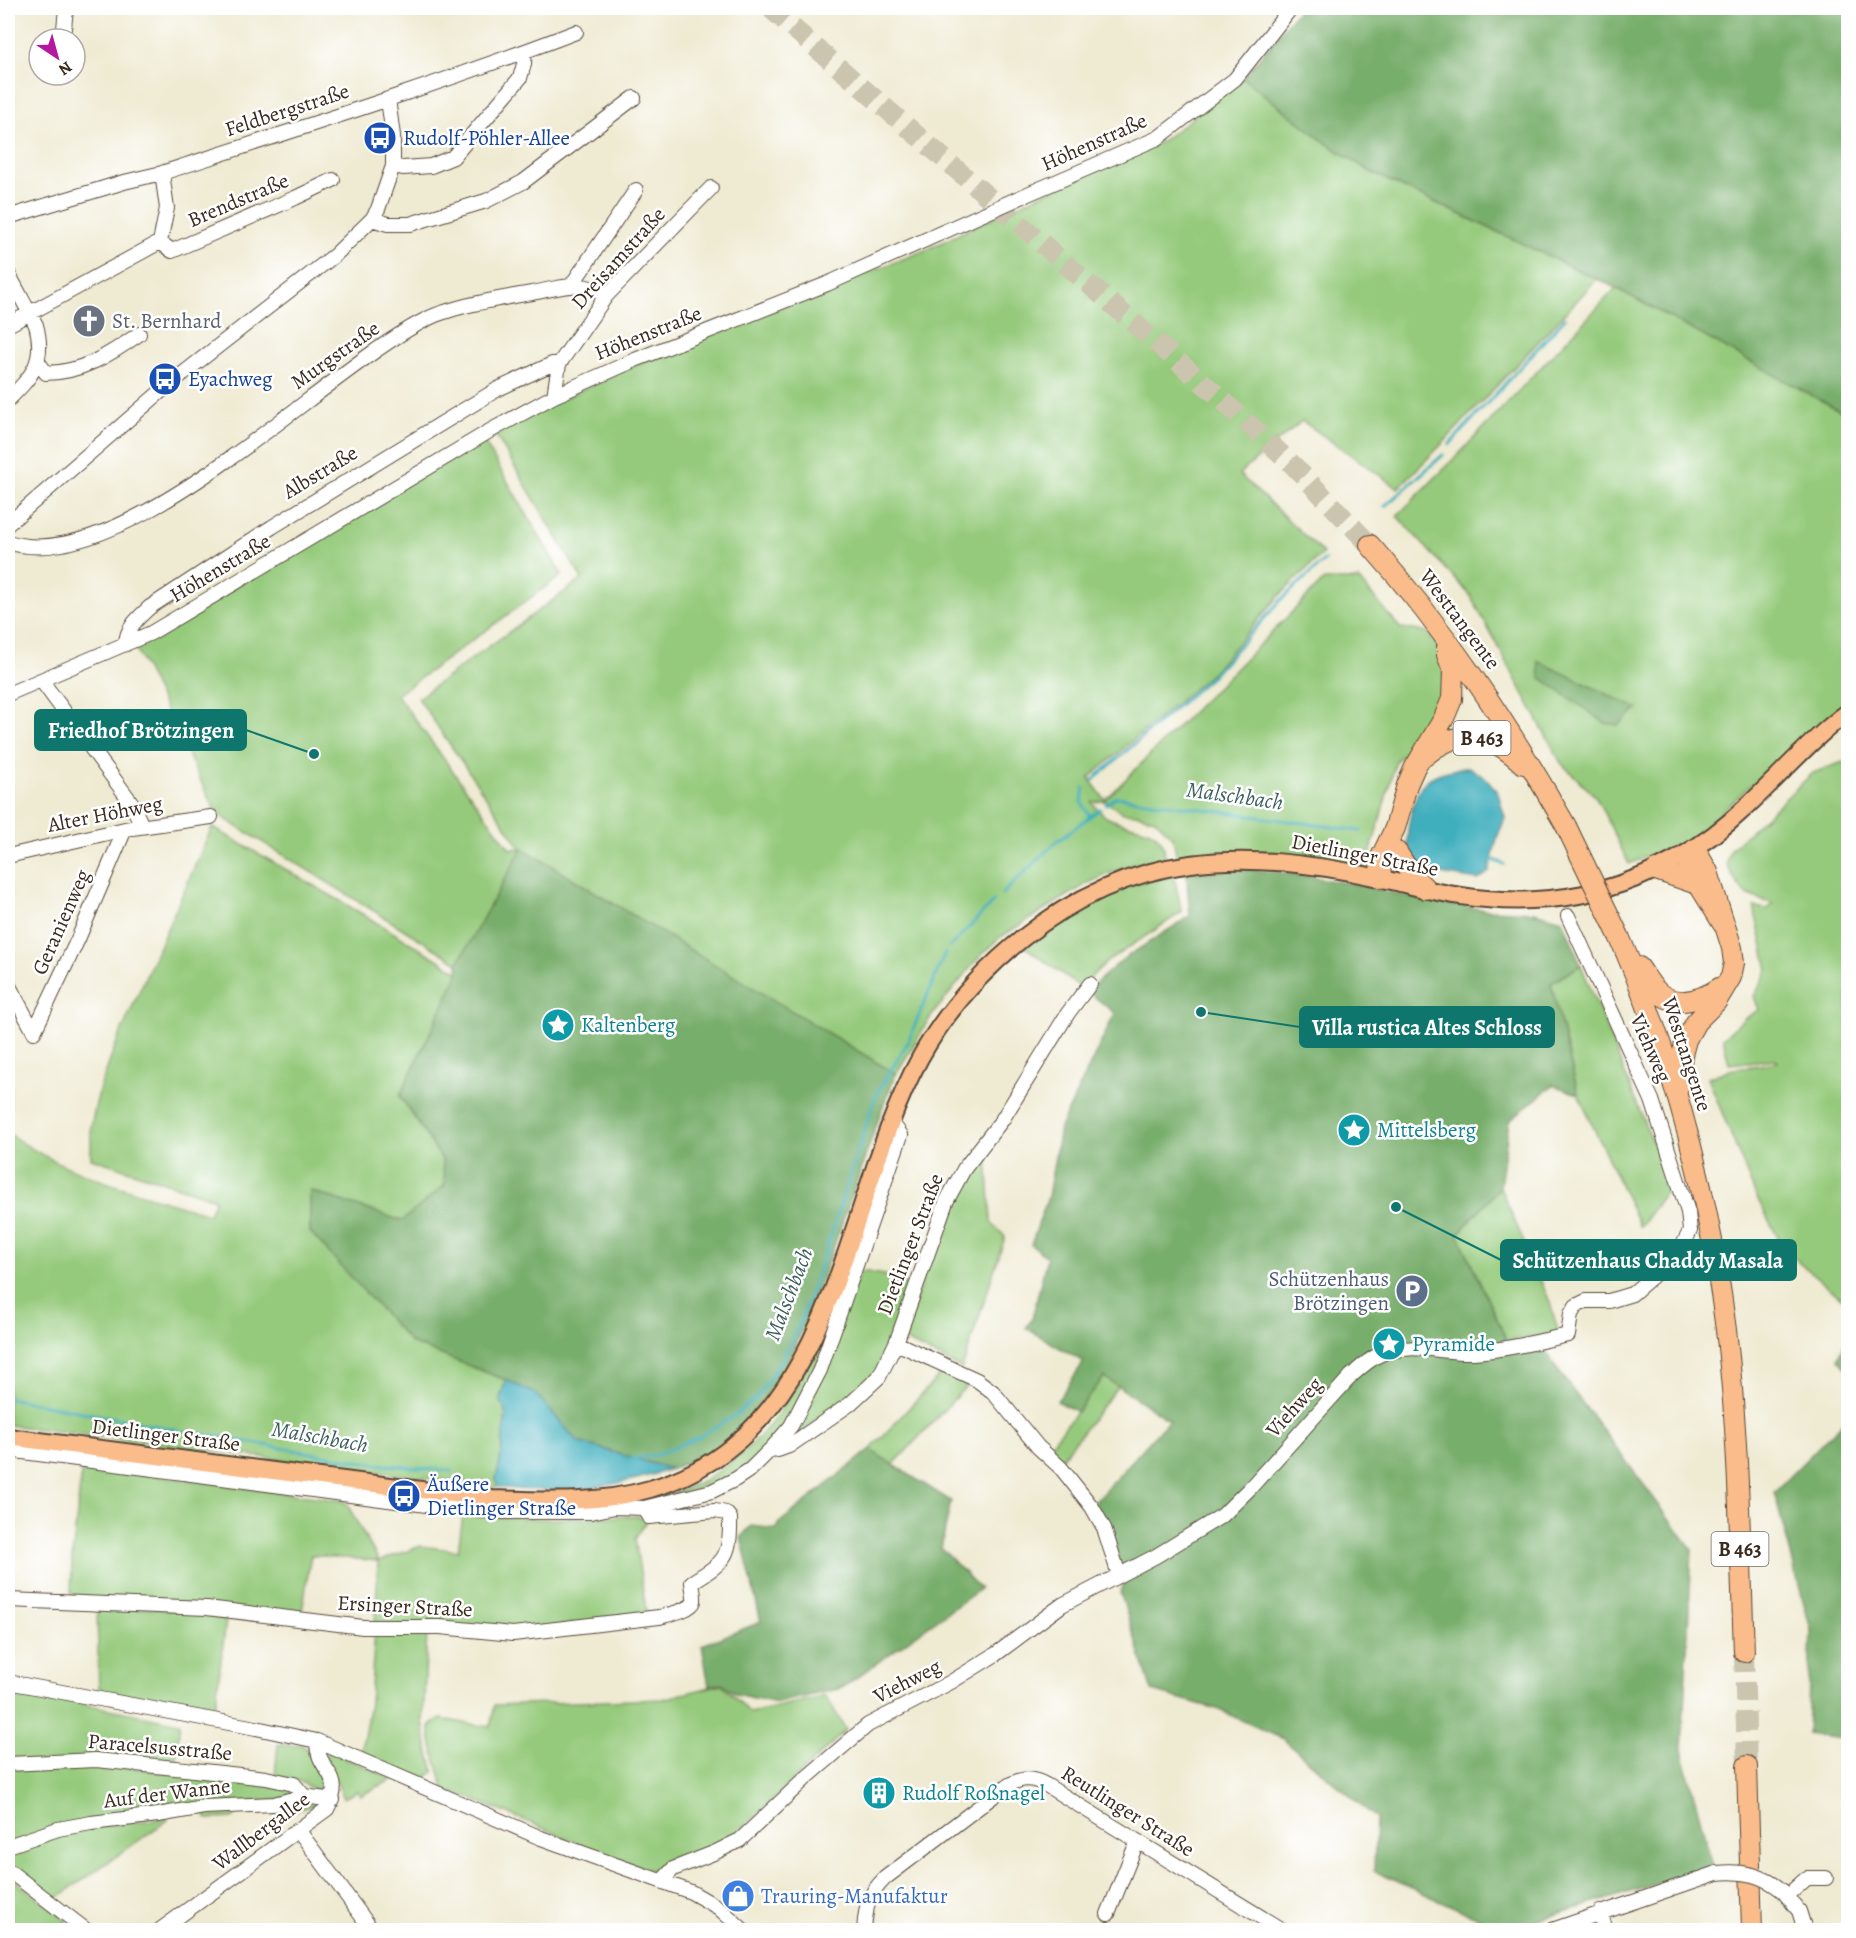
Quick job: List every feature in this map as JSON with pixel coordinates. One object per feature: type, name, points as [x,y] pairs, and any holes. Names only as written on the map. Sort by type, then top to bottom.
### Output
[{"type":"highway","name":"Westtangente","points":[[1371,545],[1446,638],[1487,694],[1541,781],[1566,826],[1622,943],[1659,1038],[1691,1144],[1717,1269],[1732,1388],[1744,1652]]},
{"type":"highway","name":"B 463","points":[[1381,878],[1380,859],[1395,828],[1407,785],[1452,699],[1453,670],[1447,655],[1446,638]]},
{"type":"highway","name":"B 463","points":[[1417,764],[1438,744],[1457,738],[1484,739],[1497,743],[1512,753],[1541,781]]},
{"type":"highway","name":"B 463","points":[[1395,828],[1397,852],[1411,874],[1426,889]]},
{"type":"highway","name":"B 463","points":[[1677,1096],[1686,1040],[1696,1022],[1716,1002],[1728,982],[1734,963],[1732,948],[1708,872],[1695,849],[1689,858],[1689,869],[1723,924]]},
{"type":"highway","points":[[1381,878],[1391,870],[1397,852]]},
{"type":"highway","points":[[1656,870],[1697,884]]},
{"type":"highway","name":"B 463","points":[[1622,943],[1658,993],[1673,1000],[1701,999],[1728,982]]},
{"type":"highway","points":[[1748,1766],[1752,1930]]},
{"type":"main road","name":"Dietlinger Straße","points":[[8,1437],[492,1499],[556,1501],[609,1498],[650,1490],[693,1472],[740,1439],[778,1398],[794,1375],[828,1304],[892,1123],[919,1059],[940,1026],[979,978],[1046,920],[1094,892],[1121,880],[1178,866],[1236,860],[1310,864],[1460,896],[1541,899],[1595,891],[1656,870],[1695,849],[1745,809],[1788,765],[1848,712]]},
{"type":"street","points":[[64,27],[66,8]]},
{"type":"street","name":"Höhenstraße","points":[[8,694],[151,633],[488,432],[554,396],[635,360],[827,284],[1158,138],[1235,79],[1291,8]]},
{"type":"street","name":"Feldbergstraße","points":[[8,217],[162,173],[388,99],[576,32]]},
{"type":"street","points":[[393,166],[403,168],[431,166],[453,157],[519,78],[525,52]]},
{"type":"street","points":[[372,219],[388,224],[410,224],[486,201],[523,182],[634,98]]},
{"type":"street","points":[[8,524],[167,386],[335,255],[372,219],[378,210],[393,166],[393,136],[388,99]]},
{"type":"street","name":"Brendstraße","points":[[162,173],[167,208],[160,242],[172,251],[333,180]]},
{"type":"street","name":"Dreisamstraße","points":[[554,396],[559,364],[606,296],[711,188]]},
{"type":"street","points":[[571,286],[636,190]]},
{"type":"street","points":[[8,325],[160,242]]},
{"type":"street","points":[[8,273],[38,333],[39,363],[46,374],[59,373],[91,364],[139,334]]},
{"type":"street","name":"Murgstraße","points":[[8,542],[19,546],[47,547],[68,544],[141,516],[223,464],[333,381],[428,318],[508,297],[577,285],[590,286],[606,296]]},
{"type":"street","points":[[8,400],[23,386],[39,363]]},
{"type":"street","name":"Albstraße","points":[[126,644],[126,638],[135,620],[150,607],[272,527],[498,389],[552,364],[559,364]]},
{"type":"street","points":[[41,680],[131,802],[142,826]]},
{"type":"street","name":"Alter Höhweg","points":[[8,856],[125,829],[211,817]]},
{"type":"street","name":"Geranienweg","points":[[8,984],[34,1032],[78,939],[125,829]]},
{"type":"street","name":"Viehweg","points":[[662,1881],[673,1869],[740,1840],[806,1778],[868,1725],[951,1682],[996,1654],[1062,1605],[1156,1556],[1223,1515],[1351,1376],[1368,1361],[1383,1353],[1404,1349],[1471,1352],[1507,1348],[1568,1335],[1571,1314],[1576,1306],[1586,1301],[1609,1301],[1632,1294],[1679,1253],[1690,1231],[1688,1212],[1652,1100],[1568,916]]},
{"type":"street","name":"Dietlinger Straße","points":[[772,1448],[778,1450],[789,1446],[850,1404],[879,1377],[896,1343],[946,1203],[957,1181],[1002,1120],[1068,1012],[1090,984]]},
{"type":"street","name":"Dietlinger Straße","points":[[8,1450],[457,1509],[499,1512],[591,1512],[615,1507],[644,1508],[718,1489],[751,1469],[772,1448],[790,1426],[820,1370],[901,1135],[892,1123]]},
{"type":"street","name":"Dietlinger Straße","points":[[896,1343],[977,1380],[993,1392],[1038,1447],[1061,1468],[1092,1507],[1104,1528],[1119,1575]]},
{"type":"street","name":"Dietlinger Straße","points":[[644,1508],[649,1516],[715,1511],[726,1514],[730,1518]]},
{"type":"street","name":"Ersinger Straße","points":[[8,1600],[207,1608],[363,1627],[440,1627],[513,1634],[612,1623],[667,1615],[692,1604],[694,1601],[692,1582],[717,1567],[727,1552],[730,1518]]},
{"type":"street","points":[[8,1682],[256,1728],[317,1742],[541,1838],[691,1892],[705,1899],[743,1930]]},
{"type":"street","name":"Wallbergallee","points":[[160,1930],[327,1809],[333,1800],[335,1787],[331,1775],[316,1752],[317,1742]]},
{"type":"street","name":"Paracelsusstraße","points":[[8,1764],[96,1760],[185,1768],[266,1778],[294,1784],[304,1796]]},
{"type":"street","name":"Reutlinger Straße","points":[[864,1930],[867,1900],[885,1878],[1004,1788],[1022,1778],[1041,1782],[1282,1930]]},
{"type":"street","name":"Auf der Wanne","points":[[8,1846],[58,1829],[204,1807],[274,1804],[304,1796],[333,1800]]},
{"type":"street","points":[[299,1831],[372,1930]]},
{"type":"street","points":[[1108,1914],[1137,1842]]},
{"type":"street","points":[[8,1870],[86,1930]]},
{"type":"street","points":[[1552,1930],[1717,1873],[1732,1872],[1751,1874],[1769,1881],[1786,1893],[1799,1911],[1805,1930]]},
{"type":"street","points":[[1786,1893],[1806,1878],[1826,1878]]},
{"type":"street","points":[[1600,1912],[1606,1930]]},
{"type":"green space","points":[[1300,8],[1848,8],[1848,415],[1616,288],[1371,172],[1326,143],[1243,78]]},
{"type":"green space","points":[[1243,78],[1326,143],[1371,172],[1597,279],[1398,488],[1302,421],[1239,474],[1323,553],[1279,596],[1212,673],[1089,778],[1105,800],[1324,580],[1359,580],[1400,628],[1427,632],[1438,647],[1444,661],[1447,696],[1427,733],[1396,761],[1366,869],[1286,854],[1230,851],[1177,858],[1173,838],[1155,819],[1123,813],[1105,801],[1092,802],[1108,818],[1153,833],[1164,846],[1165,857],[1122,868],[1088,883],[999,938],[975,962],[932,1015],[896,1074],[522,849],[458,963],[217,814],[135,647],[482,438],[562,575],[397,695],[510,849],[521,848],[418,698],[582,579],[495,434],[566,397],[633,366],[928,249],[1039,195],[1161,142]]},
{"type":"green space","points":[[1616,288],[1848,415],[1848,703],[1797,743],[1694,837],[1629,864],[1596,797],[1561,763],[1470,595],[1397,516]]},
{"type":"green space","points":[[1538,661],[1638,709],[1618,725],[1605,723],[1540,677]]},
{"type":"green space","points":[[1843,762],[1848,765],[1847,1303],[1784,1249],[1755,1194],[1708,1078],[1728,1070],[1778,1062],[1776,1059],[1729,1064],[1723,1038],[1745,1018],[1759,1010],[1754,996],[1768,970],[1754,907],[1768,909],[1773,904],[1748,894],[1739,887],[1726,863],[1730,850],[1813,773]]},
{"type":"green space","points":[[212,827],[459,972],[400,1096],[442,1159],[445,1185],[402,1221],[311,1191],[411,1343],[506,1380],[500,1398],[506,1415],[496,1477],[497,1487],[8,1425],[8,1133],[55,1161],[105,1182],[209,1214],[215,1199],[91,1158],[91,1126],[99,1091],[116,1044]]},
{"type":"green space","points":[[522,848],[896,1074],[833,1249],[795,1348],[782,1373],[747,1419],[726,1441],[709,1453],[671,1469],[578,1442],[536,1394],[411,1343],[310,1232],[310,1191],[402,1221],[445,1185],[442,1159],[400,1096],[459,972],[458,963]]},
{"type":"green space","points":[[1252,870],[1359,885],[1426,901],[1488,910],[1534,912],[1563,920],[1581,965],[1551,983],[1578,1094],[1553,1085],[1509,1121],[1500,1187],[1458,1234],[1507,1341],[1525,1354],[1547,1351],[1553,1364],[1692,1549],[1682,1750],[1713,1867],[1505,1930],[1374,1871],[1376,1818],[1283,1739],[1217,1709],[1152,1691],[1120,1592],[1126,1577],[1093,1504],[1169,1420],[1104,1377],[1077,1412],[1057,1401],[1084,1362],[1026,1328],[1032,1319],[1047,1257],[1031,1245],[1048,1197],[1060,1128],[1115,1013],[1087,991],[1123,959],[1190,916],[1186,871]]},
{"type":"green space","points":[[1171,876],[1175,881],[1182,912],[1108,961],[1080,987],[1024,946],[1076,912],[1111,893],[1130,885]]},
{"type":"green space","points":[[1581,965],[1670,1186],[1640,1227],[1578,1094],[1551,983]]},
{"type":"green space","points":[[987,1149],[991,1222],[1005,1237],[962,1369],[902,1339],[952,1196]]},
{"type":"green space","points":[[1500,1187],[1549,1300],[1559,1334],[1507,1341],[1458,1234]]},
{"type":"green space","points":[[861,1271],[897,1279],[908,1287],[912,1294],[877,1375],[784,1445]]},
{"type":"green space","points":[[823,1335],[828,1337],[825,1347],[787,1423],[752,1463],[711,1487],[659,1498],[706,1479],[745,1451],[762,1434],[789,1398]]},
{"type":"green space","points":[[1848,1335],[1848,1371],[1838,1359]]},
{"type":"green space","points":[[946,1368],[971,1381],[893,1465],[870,1450]]},
{"type":"green space","points":[[1104,1377],[1118,1386],[1058,1463],[1045,1452]]},
{"type":"green space","points":[[1848,1417],[1848,1740],[1807,1734],[1811,1630],[1774,1492]]},
{"type":"green space","points":[[870,1450],[951,1501],[941,1548],[980,1589],[842,1688],[777,1703],[736,1694],[722,1683],[709,1686],[702,1645],[761,1622],[741,1537],[751,1526],[777,1529],[778,1524]]},
{"type":"green space","points":[[82,1466],[345,1501],[379,1561],[421,1546],[458,1551],[463,1515],[540,1519],[637,1516],[647,1520],[635,1539],[647,1616],[511,1631],[375,1625],[378,1561],[311,1555],[301,1618],[71,1600],[72,1560]]},
{"type":"green space","points":[[97,1606],[227,1613],[214,1716],[99,1695]]},
{"type":"green space","points":[[375,1630],[427,1630],[423,1722],[434,1772],[422,1780],[361,1753],[370,1703]]},
{"type":"green space","points":[[722,1684],[750,1713],[826,1696],[846,1730],[753,1819],[712,1851],[671,1864],[656,1872],[580,1847],[581,1844],[465,1796],[445,1791],[430,1734],[431,1725],[441,1719],[490,1727],[495,1705],[663,1699]]},
{"type":"green space","points":[[8,1689],[180,1723],[175,1765],[8,1762]]},
{"type":"green space","points":[[278,1744],[294,1746],[301,1744],[314,1756],[330,1783],[327,1793],[321,1793],[299,1781],[275,1777]]},
{"type":"green space","points":[[332,1752],[393,1779],[360,1796],[357,1791],[344,1798],[325,1757],[326,1753]]},
{"type":"green space","points":[[100,1764],[290,1787],[292,1793],[286,1799],[205,1805],[8,1843],[8,1767]]},
{"type":"green space","points":[[299,1802],[300,1805],[319,1803],[322,1807],[315,1806],[272,1814],[272,1808]]},
{"type":"green space","points":[[205,1809],[234,1809],[234,1818],[207,1819]]},
{"type":"green space","points":[[166,1818],[168,1820],[54,1900],[8,1867],[8,1849],[57,1832]]},
{"type":"green space","points":[[8,1875],[67,1921],[58,1930],[8,1930]]},
{"type":"water","points":[[1469,767],[1488,780],[1498,793],[1505,818],[1497,838],[1489,872],[1478,880],[1428,870],[1415,860],[1408,844],[1408,829],[1412,811],[1421,787],[1430,778],[1440,773]]},
{"type":"water","points":[[506,1380],[536,1394],[578,1442],[671,1469],[628,1481],[585,1488],[541,1490],[497,1487],[496,1477],[506,1415],[500,1399]]},
{"type":"waterway","points":[[1450,444],[1565,318]]},
{"type":"waterway","points":[[1385,506],[1443,455]]},
{"type":"waterway","points":[[1093,780],[1212,676],[1281,600],[1325,560]]},
{"type":"waterway","points":[[1084,788],[1082,803],[1089,815]]},
{"type":"waterway","name":"Malschbach","points":[[1106,804],[1116,797],[1361,831]]},
{"type":"waterway","name":"Malschbach","points":[[1002,894],[1056,842],[1100,809]]},
{"type":"waterway","name":"Malschbach","points":[[1491,859],[1504,864]]},
{"type":"waterway","name":"Malschbach","points":[[950,947],[994,901]]},
{"type":"waterway","name":"Malschbach","points":[[631,1459],[657,1455],[699,1437],[733,1417],[758,1396],[782,1359],[796,1333],[826,1251],[876,1095],[908,1042],[945,953]]},
{"type":"waterway","name":"Malschbach","points":[[8,1398],[178,1430]]},
{"type":"waterway","name":"Malschbach","points":[[183,1431],[375,1464],[452,1471]]},
{"type":"tunnel","points":[[770,8],[1218,396],[1292,464],[1370,545]]},
{"type":"tunnel","points":[[1744,1652],[1747,1766]]},
{"type":"place","name":"Rudolf-Pöhler-Allee","points":[[380,138]]},
{"type":"place","name":"St. Bernhard","points":[[89,321]]},
{"type":"place","name":"Eyachweg","points":[[165,379]]},
{"type":"place","name":"Friedhof Brötzingen","points":[[314,754]]},
{"type":"place","name":"Villa rustica Altes Schloss","points":[[1201,1012]]},
{"type":"place","name":"Kaltenberg","points":[[558,1025]]},
{"type":"place","name":"Mittelsberg","points":[[1354,1130]]},
{"type":"place","name":"Schützenhaus Chaddy Masala","points":[[1396,1207]]},
{"type":"place","name":"Schützenhaus Brötzingen","points":[[1412,1291]]},
{"type":"place","name":"Pyramide","points":[[1389,1344]]},
{"type":"place","name":"Äußere Dietlinger Straße","points":[[404,1496]]},
{"type":"place","name":"Rudolf Roßnagel","points":[[879,1793]]},
{"type":"place","name":"Trauring-Manufaktur","points":[[738,1896]]}]
